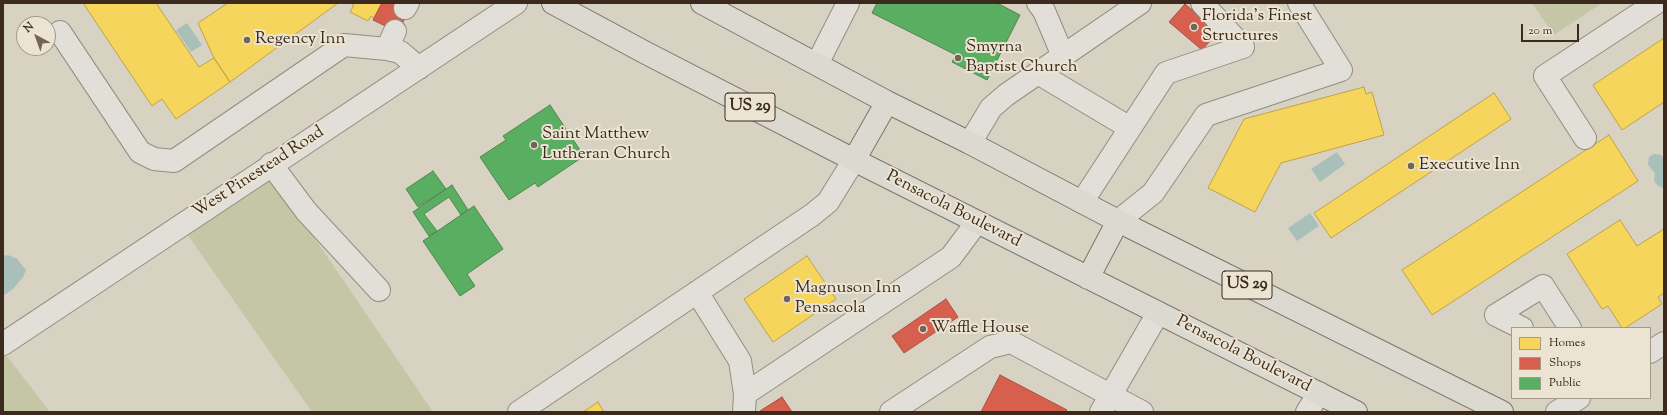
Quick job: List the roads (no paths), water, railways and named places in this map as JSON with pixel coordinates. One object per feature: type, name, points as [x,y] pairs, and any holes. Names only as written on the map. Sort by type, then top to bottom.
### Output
[{"type":"main road","name":"Pensacola Boulevard","points":[[553,3],[646,53],[854,160],[1356,412]]},
{"type":"main road","name":"US 29","points":[[702,3],[887,102],[1118,221],[1502,412]]},
{"type":"main road","points":[[854,160],[887,102]]},
{"type":"main road","points":[[1088,278],[1118,221]]},
{"type":"street","name":"West Pinestead Road","points":[[3,344],[516,3]]},
{"type":"street","points":[[1038,3],[1044,11],[1063,56]]},
{"type":"street","points":[[970,144],[991,108],[1006,95],[1140,3]]},
{"type":"street","points":[[1082,202],[1166,73],[1243,46],[1202,3]]},
{"type":"street","points":[[1118,221],[1153,193],[1206,115],[1341,70],[1299,3]]},
{"type":"street","points":[[1585,138],[1545,76],[1656,3]]},
{"type":"street","points":[[817,64],[840,6]]},
{"type":"street","points":[[60,32],[140,152],[154,159],[174,161],[344,45],[391,40],[400,52],[419,68]]},
{"type":"street","points":[[1038,73],[1130,128]]},
{"type":"street","points":[[519,412],[812,215],[828,202],[854,160]]},
{"type":"street","points":[[272,164],[306,211],[379,290]]},
{"type":"street","points":[[697,292],[740,361],[745,403],[951,257],[977,222]]},
{"type":"street","points":[[1520,327],[1496,315],[1543,286],[1569,327]]},
{"type":"street","points":[[1105,403],[1158,313]]},
{"type":"street","points":[[891,412],[990,347],[1011,342],[1105,403],[1142,412]]},
{"type":"street","points":[[1651,351],[1664,343]]},
{"type":"street","points":[[1307,412],[1319,393]]},
{"type":"street","points":[[1557,412],[1577,399]]},
{"type":"water","points":[[187,23],[202,45],[191,52],[176,30]]},
{"type":"water","points":[[1337,152],[1345,164],[1320,182],[1311,169]]},
{"type":"water","points":[[1654,154],[1661,155],[1664,159],[1664,188],[1658,186],[1654,181],[1655,173],[1648,165],[1649,157]]},
{"type":"water","points":[[1310,213],[1319,226],[1297,241],[1288,228]]},
{"type":"water","points":[[8,255],[17,259],[26,270],[23,277],[13,289],[3,296],[3,256]]},
{"type":"place","name":"Florida's Finest Structures","points":[[1194,27]]},
{"type":"place","name":"Regency Inn","points":[[247,40]]},
{"type":"place","name":"Smyrna Baptist Church","points":[[958,58]]},
{"type":"place","name":"Saint Matthew Lutheran Church","points":[[534,145]]},
{"type":"place","name":"Executive Inn","points":[[1411,166]]},
{"type":"place","name":"Magnuson Inn Pensacola","points":[[787,299]]},
{"type":"place","name":"Waffle House","points":[[923,329]]}]
